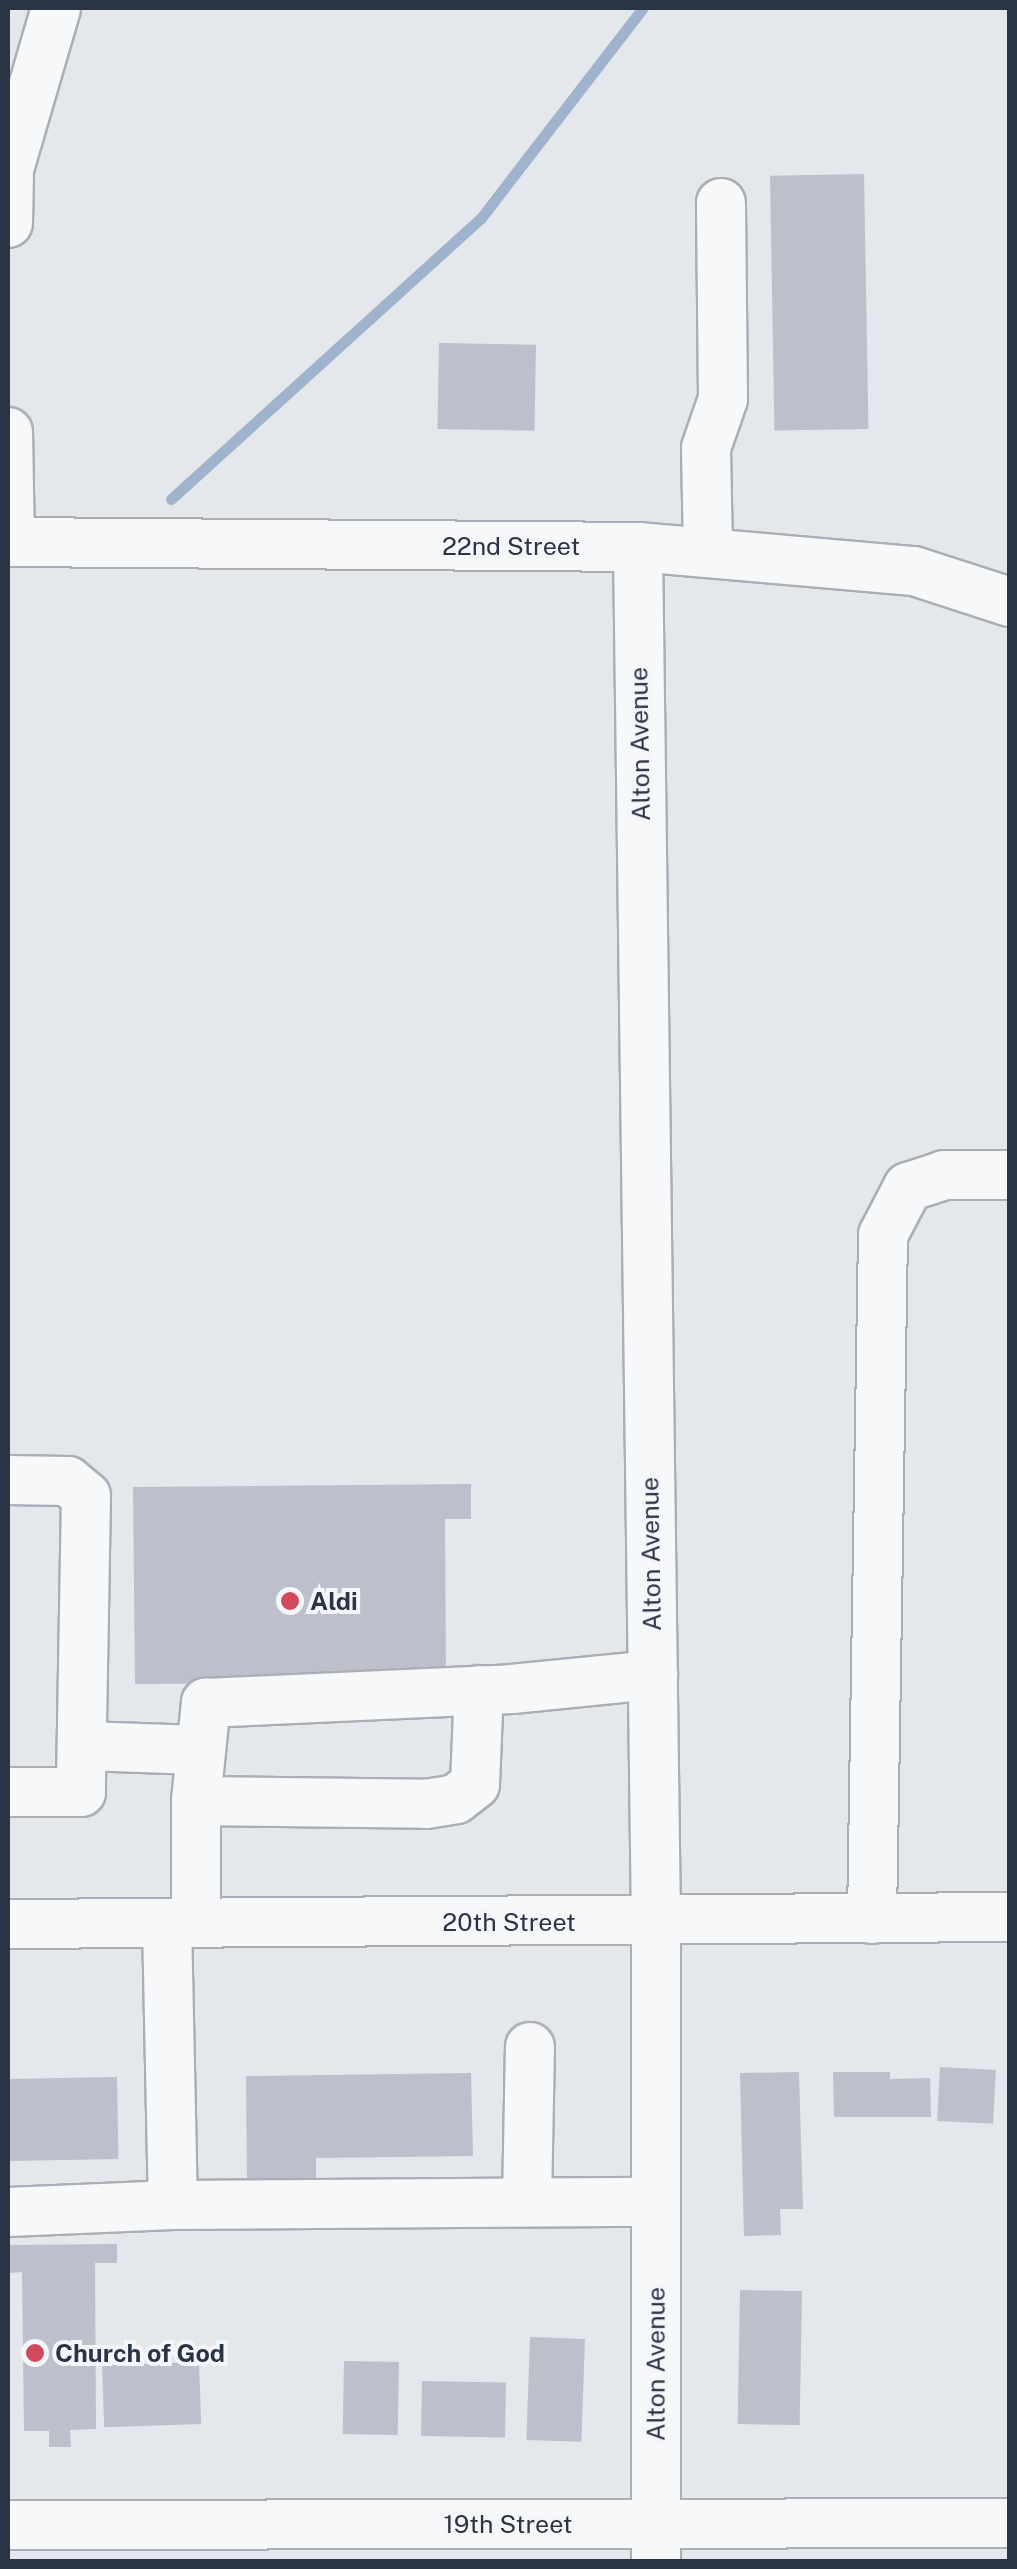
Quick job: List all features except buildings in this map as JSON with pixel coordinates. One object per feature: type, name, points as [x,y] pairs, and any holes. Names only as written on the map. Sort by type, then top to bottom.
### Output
[{"type":"street","points":[[8,224],[9,169],[56,8]]},
{"type":"street","points":[[708,553],[706,448],[723,399],[721,203]]},
{"type":"street","points":[[8,432],[9,542]]},
{"type":"street","name":"22nd Street","points":[[9,542],[638,547],[914,571],[1010,602]]},
{"type":"street","name":"Alton Avenue","points":[[638,547],[656,1921],[656,2542]]},
{"type":"street","points":[[872,1919],[883,1235],[908,1187],[944,1175],[1010,1175]]},
{"type":"street","points":[[8,1480],[68,1481],[86,1496],[81,1792],[8,1792]]},
{"type":"street","points":[[173,2205],[181,1923],[206,1704],[478,1690],[652,1675]]},
{"type":"street","points":[[196,1801],[426,1804],[456,1799],[475,1784],[478,1690]]},
{"type":"street","points":[[84,1746],[199,1750]]},
{"type":"street","name":"20th Street","points":[[8,1924],[1010,1917]]},
{"type":"street","points":[[527,2201],[530,2047]]},
{"type":"street","points":[[8,2212],[173,2205],[655,2202]]},
{"type":"street","name":"19th Street","points":[[8,2525],[656,2542],[1010,2523]]},
{"type":"waterway","points":[[171,499],[481,218],[643,8]]},
{"type":"place","name":"Aldi","points":[[290,1601]]},
{"type":"place","name":"Church of God","points":[[35,2353]]}]
